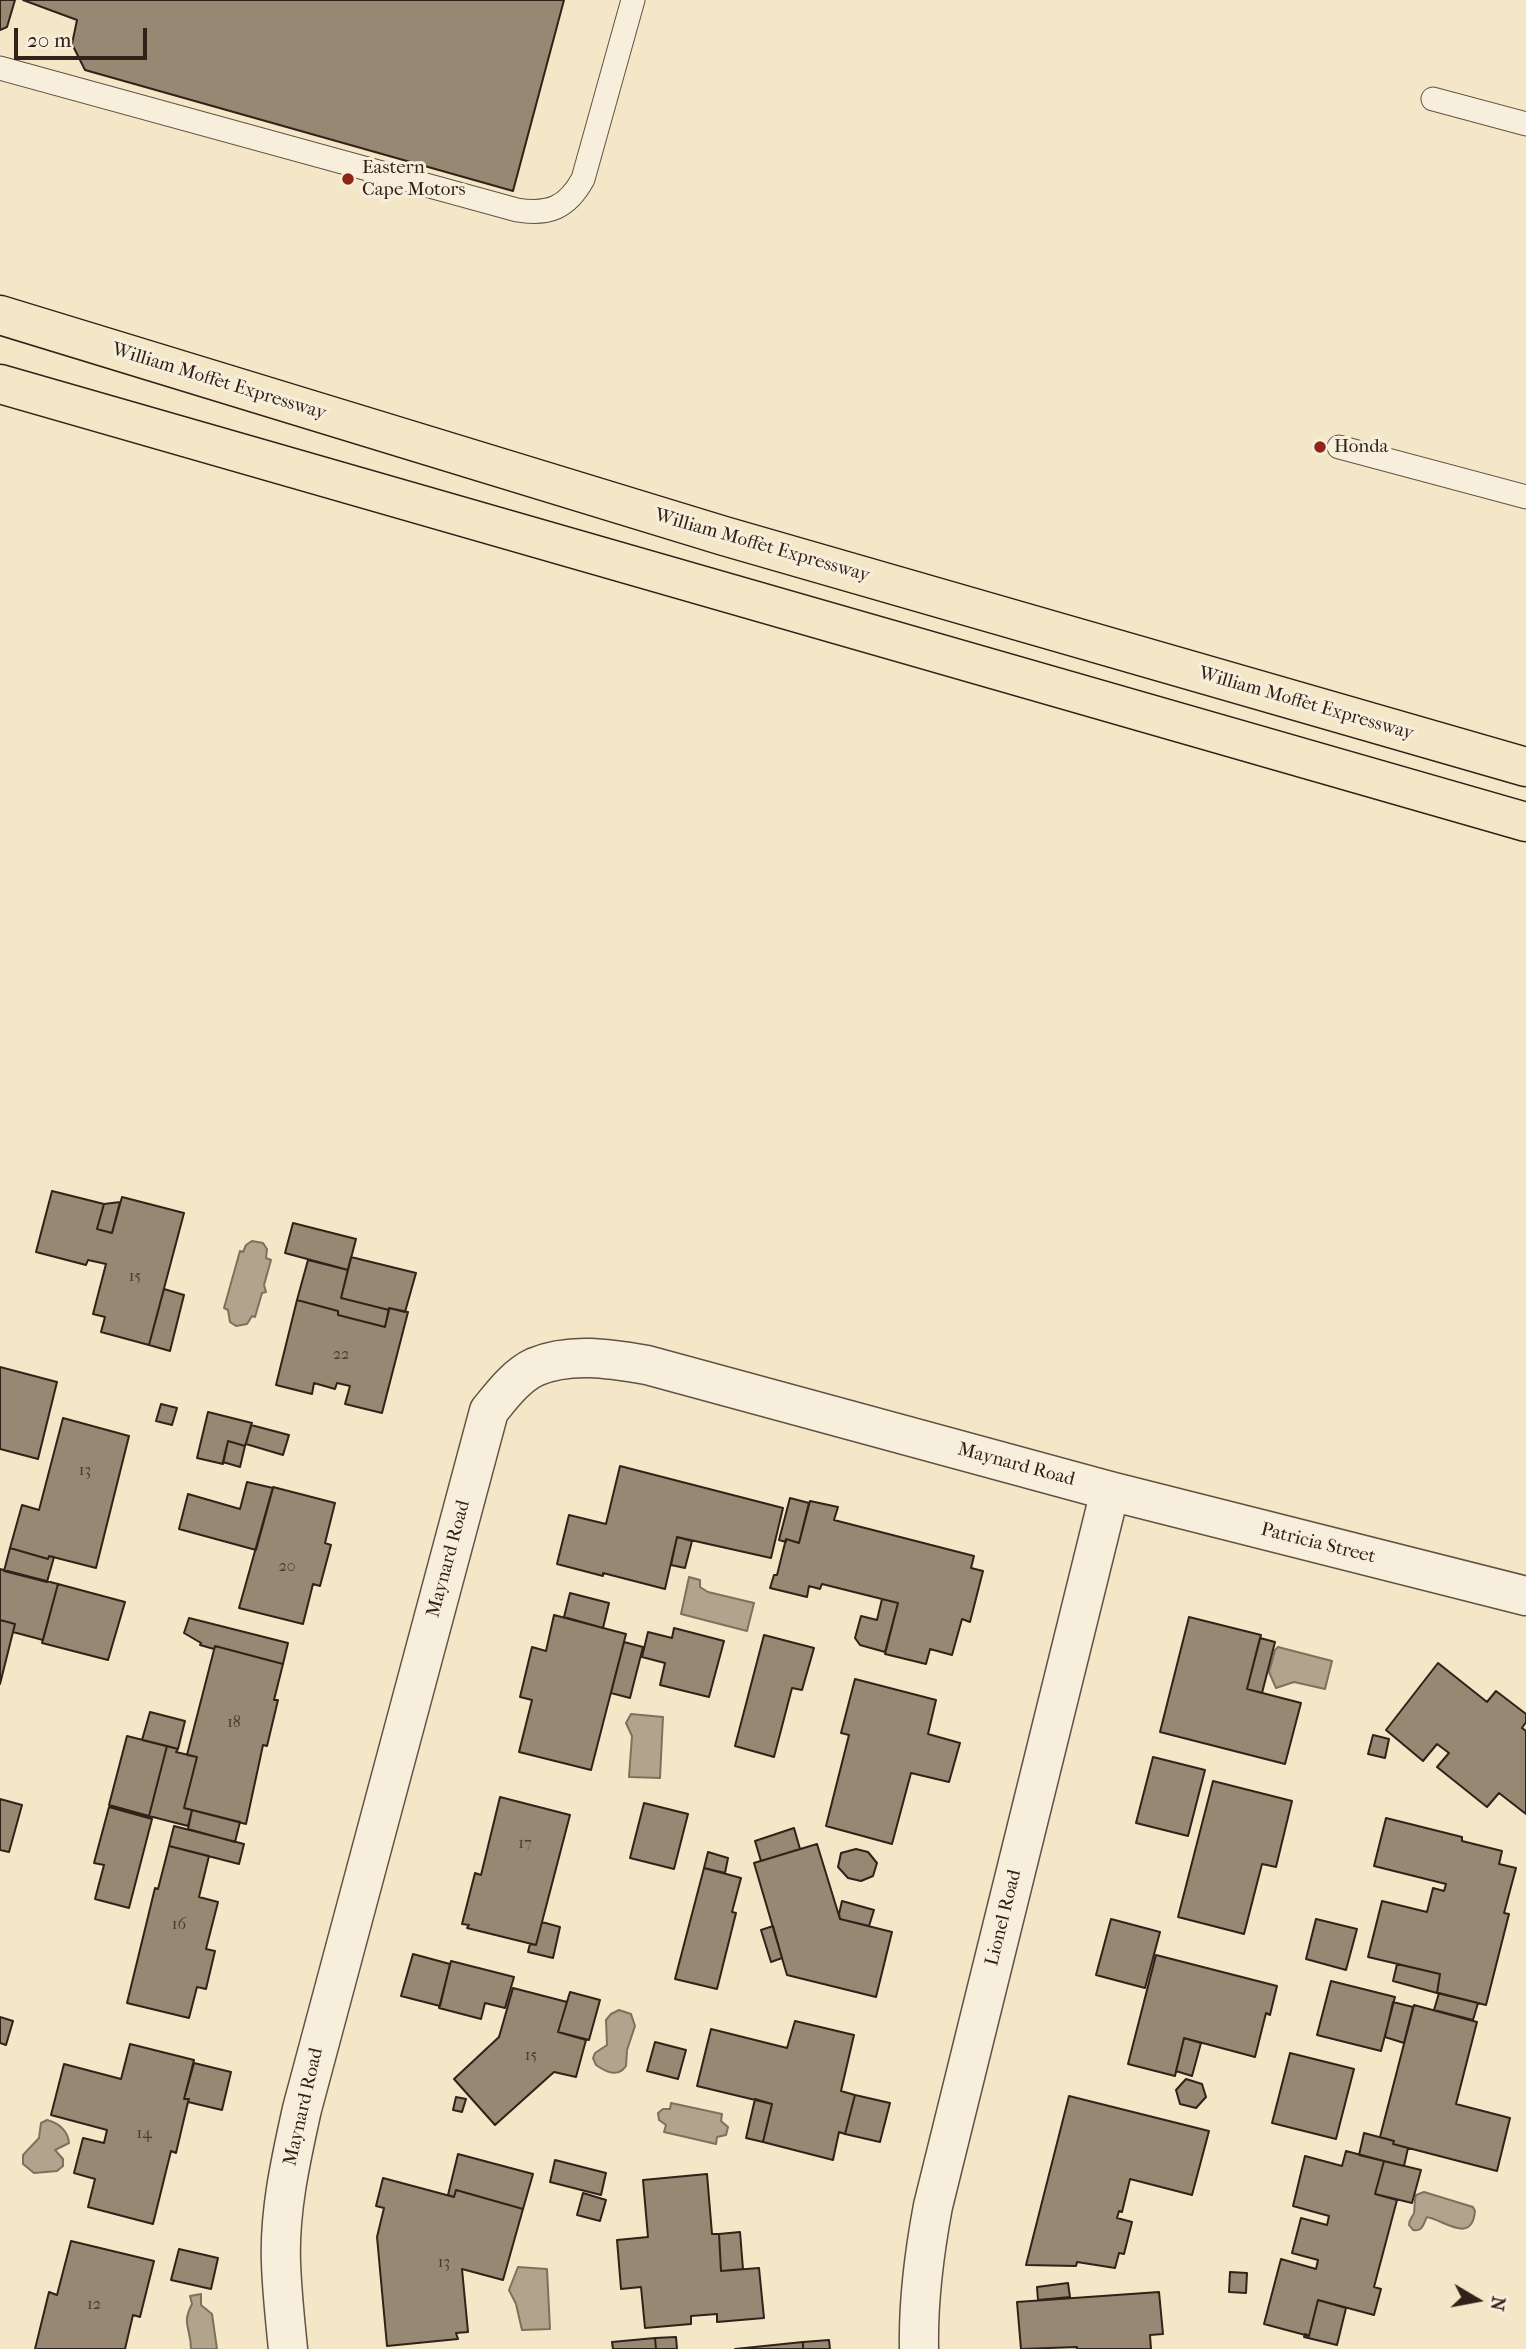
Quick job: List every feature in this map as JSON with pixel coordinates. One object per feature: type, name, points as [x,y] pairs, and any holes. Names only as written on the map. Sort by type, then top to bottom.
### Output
[{"type":"main road","name":"William Moffet Expressway","points":[[0,315],[724,536],[1526,767]]},
{"type":"main road","points":[[0,384],[1526,822]]},
{"type":"street","name":"Maynard Road","points":[[288,2349],[281,2261],[283,2216],[290,2164],[302,2109],[489,1411],[508,1387],[535,1367],[569,1359],[604,1358],[661,1369],[1110,1491]]},
{"type":"street","name":"Patricia Street","points":[[1110,1491],[1526,1596]]},
{"type":"street","name":"Lionel Road","points":[[919,2349],[921,2277],[933,2206],[1110,1491]]},
{"type":"lane","points":[[0,68],[517,211],[533,213],[561,205],[575,193],[583,179],[633,0]]},
{"type":"lane","points":[[1433,99],[1526,124]]},
{"type":"lane","points":[[1339,447],[1526,497]]},
{"type":"shaded area","points":[[252,1241],[263,1243],[267,1249],[266,1258],[271,1260],[264,1285],[266,1292],[262,1293],[255,1317],[252,1316],[247,1324],[236,1326],[230,1322],[228,1310],[224,1308],[240,1251],[243,1252],[246,1245]]},
{"type":"shaded area","points":[[689,1577],[700,1580],[700,1587],[708,1592],[754,1603],[747,1631],[681,1614]]},
{"type":"shaded area","points":[[1278,1647],[1332,1661],[1325,1689],[1294,1682],[1276,1688],[1269,1672]]},
{"type":"shaded area","points":[[631,1714],[663,1717],[660,1778],[629,1777],[632,1736],[626,1723]]},
{"type":"shaded area","points":[[619,2010],[631,2014],[635,2026],[627,2050],[626,2066],[619,2072],[612,2073],[596,2065],[593,2058],[595,2053],[607,2045],[606,2020]]},
{"type":"shaded area","points":[[671,2103],[722,2114],[721,2121],[728,2127],[726,2135],[717,2137],[716,2144],[664,2132],[666,2125],[659,2120],[658,2113],[663,2109],[670,2109]]},
{"type":"shaded area","points":[[47,2120],[62,2128],[69,2143],[55,2150],[63,2159],[63,2166],[57,2171],[34,2173],[23,2164],[23,2155],[39,2138],[41,2123]]},
{"type":"shaded area","points":[[1424,2192],[1473,2207],[1473,2221],[1469,2227],[1456,2228],[1427,2217],[1421,2229],[1413,2230],[1409,2223],[1414,2213],[1416,2195]]},
{"type":"shaded area","points":[[518,2267],[547,2269],[550,2329],[522,2330],[516,2304],[509,2290]]},
{"type":"shaded area","points":[[201,2294],[201,2305],[212,2314],[217,2349],[191,2349],[187,2322],[192,2304],[190,2296]]},
{"type":"building","points":[[0,0],[15,0],[7,27],[0,30]]},
{"type":"building","points":[[23,0],[564,0],[513,191],[85,70],[72,44],[77,20]]},
{"type":"building","points":[[52,1191],[104,1204],[97,1229],[112,1233],[122,1197],[184,1213],[149,1345],[101,1332],[105,1317],[93,1314],[106,1264],[88,1260],[86,1265],[36,1252]]},
{"type":"building","points":[[120,1202],[112,1233],[97,1229],[104,1204]]},
{"type":"building","points":[[293,1223],[356,1239],[348,1270],[285,1253]]},
{"type":"building","points":[[351,1257],[416,1273],[405,1312],[341,1298]]},
{"type":"building","points":[[308,1260],[348,1270],[341,1298],[389,1310],[385,1327],[338,1315],[338,1311],[297,1300]]},
{"type":"building","points":[[164,1289],[184,1295],[170,1351],[149,1345]]},
{"type":"building","points":[[297,1300],[338,1311],[338,1315],[385,1327],[389,1308],[408,1312],[382,1413],[345,1404],[350,1386],[337,1383],[335,1389],[314,1383],[312,1394],[276,1385]]},
{"type":"building","points":[[0,1367],[57,1382],[38,1459],[0,1449]]},
{"type":"building","points":[[161,1404],[177,1408],[172,1425],[156,1421]]},
{"type":"building","points":[[208,1412],[252,1423],[245,1446],[228,1441],[223,1464],[197,1458]]},
{"type":"building","points":[[63,1418],[129,1436],[96,1568],[49,1556],[48,1559],[10,1548],[22,1505],[39,1510]]},
{"type":"building","points":[[251,1425],[289,1435],[283,1455],[246,1444]]},
{"type":"building","points":[[228,1441],[245,1446],[240,1467],[223,1462]]},
{"type":"building","points":[[620,1466],[783,1508],[771,1558],[677,1537],[665,1589],[557,1564],[569,1515],[606,1524]]},
{"type":"building","points":[[247,1482],[273,1488],[256,1550],[179,1529],[188,1494],[240,1509]]},
{"type":"building","points":[[273,1487],[335,1503],[325,1543],[331,1545],[320,1586],[313,1584],[303,1624],[239,1608]]},
{"type":"building","points":[[790,1498],[809,1503],[799,1543],[779,1540]]},
{"type":"building","points":[[810,1501],[838,1507],[834,1520],[974,1556],[971,1568],[983,1571],[970,1622],[962,1619],[952,1655],[930,1649],[926,1664],[885,1654],[898,1603],[822,1584],[820,1589],[809,1586],[807,1597],[770,1588],[774,1575],[777,1575],[786,1539],[799,1543]]},
{"type":"building","points":[[677,1537],[692,1541],[685,1568],[671,1565]]},
{"type":"building","points":[[10,1548],[48,1559],[49,1556],[54,1557],[47,1582],[4,1571]]},
{"type":"building","points":[[0,1569],[58,1584],[43,1640],[13,1632],[15,1624],[0,1620]]},
{"type":"building","points":[[58,1584],[125,1602],[108,1660],[42,1643]]},
{"type":"building","points":[[570,1593],[609,1603],[603,1628],[564,1617]]},
{"type":"building","points":[[882,1599],[898,1603],[885,1652],[860,1645],[855,1638],[861,1616],[877,1620]]},
{"type":"building","points":[[554,1615],[626,1634],[591,1770],[519,1752],[532,1700],[520,1697],[532,1647],[546,1651]]},
{"type":"building","points":[[1189,1617],[1261,1635],[1247,1689],[1301,1703],[1285,1764],[1160,1732]]},
{"type":"building","points":[[189,1618],[288,1643],[283,1664],[215,1646],[214,1649],[200,1645],[201,1643],[184,1633]]},
{"type":"building","points":[[0,1620],[15,1624],[0,1684]]},
{"type":"building","points":[[674,1628],[724,1641],[709,1697],[660,1685],[665,1663],[642,1657],[648,1632],[672,1638]]},
{"type":"building","points":[[764,1635],[814,1648],[802,1690],[792,1688],[774,1757],[735,1746]]},
{"type":"building","points":[[1260,1638],[1275,1642],[1262,1693],[1247,1689]]},
{"type":"building","points":[[624,1642],[643,1647],[630,1698],[611,1693]]},
{"type":"building","points":[[215,1646],[283,1664],[274,1700],[278,1700],[267,1746],[263,1745],[246,1824],[184,1808],[197,1757],[187,1755]]},
{"type":"building","points":[[1438,1663],[1487,1702],[1496,1691],[1526,1714],[1526,1722],[1522,1728],[1526,1731],[1526,1814],[1499,1793],[1487,1807],[1437,1767],[1449,1753],[1437,1744],[1423,1761],[1386,1730]]},
{"type":"building","points":[[855,1679],[936,1700],[928,1734],[960,1743],[949,1782],[911,1773],[892,1844],[826,1826],[849,1735],[841,1733]]},
{"type":"building","points":[[150,1712],[185,1721],[178,1749],[142,1740]]},
{"type":"building","points":[[1373,1735],[1389,1739],[1385,1758],[1368,1754]]},
{"type":"building","points":[[127,1736],[167,1746],[149,1816],[109,1805]]},
{"type":"building","points":[[167,1746],[178,1749],[176,1752],[197,1757],[184,1808],[192,1810],[188,1826],[149,1816]]},
{"type":"building","points":[[1153,1757],[1205,1770],[1188,1836],[1136,1823]]},
{"type":"building","points":[[1213,1781],[1292,1801],[1276,1867],[1262,1864],[1244,1934],[1178,1917]]},
{"type":"building","points":[[500,1797],[570,1815],[536,1945],[467,1928],[469,1925],[462,1924],[475,1873],[481,1875]]},
{"type":"building","points":[[0,1799],[22,1805],[9,1852],[0,1850]]},
{"type":"building","points":[[644,1803],[688,1814],[674,1869],[630,1858]]},
{"type":"building","points":[[109,1807],[152,1819],[129,1908],[95,1899],[104,1865],[94,1863]]},
{"type":"building","points":[[192,1810],[240,1822],[235,1842],[188,1829]]},
{"type":"building","points":[[1386,1818],[1462,1837],[1462,1841],[1502,1851],[1499,1864],[1516,1868],[1504,1913],[1509,1914],[1486,2005],[1437,1993],[1440,1974],[1368,1957],[1382,1901],[1427,1912],[1433,1888],[1444,1891],[1446,1884],[1374,1866]]},
{"type":"building","points":[[174,1826],[244,1844],[239,1864],[169,1846]]},
{"type":"building","points":[[794,1828],[800,1849],[761,1861],[755,1841]]},
{"type":"building","points":[[817,1844],[840,1919],[892,1932],[876,1997],[787,1975],[754,1863]]},
{"type":"building","points":[[169,1846],[209,1856],[199,1897],[218,1902],[206,1949],[215,1951],[206,1989],[197,1987],[189,2018],[127,2003],[155,1888],[158,1889]]},
{"type":"building","points":[[856,1849],[868,1852],[877,1863],[873,1876],[861,1881],[848,1878],[838,1867],[841,1853]]},
{"type":"building","points":[[708,1852],[728,1858],[725,1873],[704,1868]]},
{"type":"building","points":[[704,1868],[741,1878],[732,1912],[736,1913],[717,1989],[675,1979]]},
{"type":"building","points":[[842,1901],[874,1910],[869,1926],[840,1919]]},
{"type":"building","points":[[1111,1919],[1160,1932],[1145,1988],[1096,1975]]},
{"type":"building","points":[[1316,1919],[1357,1929],[1346,1970],[1306,1959]]},
{"type":"building","points":[[542,1922],[560,1927],[553,1958],[528,1952],[530,1944],[536,1945]]},
{"type":"building","points":[[773,1926],[782,1958],[771,1962],[761,1930]]},
{"type":"building","points":[[413,1954],[450,1964],[440,2006],[401,1996]]},
{"type":"building","points":[[1156,1955],[1277,1986],[1270,2015],[1266,2013],[1255,2057],[1184,2038],[1175,2076],[1128,2064]]},
{"type":"building","points":[[451,1961],[514,1977],[505,2008],[485,2003],[481,2019],[439,2008]]},
{"type":"building","points":[[1397,1964],[1440,1974],[1437,1993],[1393,1981]]},
{"type":"building","points":[[1331,1981],[1395,1997],[1381,2051],[1317,2035]]},
{"type":"building","points":[[513,1988],[567,2002],[558,2032],[586,2040],[576,2077],[554,2072],[495,2125],[454,2079],[499,2037]]},
{"type":"building","points":[[570,1992],[600,2000],[589,2040],[558,2032]]},
{"type":"building","points":[[1439,1993],[1478,2003],[1473,2020],[1434,2010]]},
{"type":"building","points":[[1393,2002],[1413,2007],[1404,2043],[1385,2037]]},
{"type":"building","points":[[1414,2005],[1477,2022],[1456,2104],[1510,2118],[1497,2171],[1393,2144],[1394,2141],[1380,2137]]},
{"type":"building","points":[[0,2017],[13,2021],[6,2045],[0,2043]]},
{"type":"building","points":[[795,2021],[854,2035],[841,2091],[855,2095],[845,2134],[839,2132],[833,2160],[763,2142],[772,2104],[697,2086],[711,2029],[787,2048]]},
{"type":"building","points":[[1184,2038],[1201,2043],[1192,2076],[1176,2071]]},
{"type":"building","points":[[655,2042],[686,2050],[678,2079],[647,2071]]},
{"type":"building","points":[[130,2044],[194,2060],[184,2099],[189,2099],[176,2153],[171,2151],[153,2224],[88,2207],[95,2179],[74,2173],[83,2138],[104,2143],[107,2130],[51,2115],[64,2064],[121,2079]]},
{"type":"building","points":[[1290,2053],[1354,2069],[1336,2139],[1272,2123]]},
{"type":"building","points":[[194,2063],[231,2072],[222,2110],[184,2099]]},
{"type":"building","points":[[1186,2079],[1202,2084],[1206,2097],[1196,2108],[1180,2104],[1176,2090]]},
{"type":"building","points":[[855,2095],[890,2103],[880,2142],[845,2134]]},
{"type":"building","points":[[1069,2096],[1209,2131],[1192,2195],[1130,2179],[1122,2212],[1119,2211],[1117,2218],[1132,2222],[1124,2254],[1119,2253],[1115,2268],[1077,2262],[1076,2266],[1026,2265]]},
{"type":"building","points":[[456,2097],[466,2099],[462,2112],[453,2110]]},
{"type":"building","points":[[755,2099],[772,2104],[763,2142],[746,2138]]},
{"type":"building","points":[[1364,2133],[1394,2141],[1393,2144],[1408,2148],[1404,2166],[1359,2155]]},
{"type":"building","points":[[1346,2151],[1384,2161],[1375,2194],[1397,2200],[1374,2287],[1381,2289],[1374,2315],[1318,2300],[1309,2336],[1264,2324],[1281,2259],[1316,2269],[1318,2260],[1292,2253],[1301,2218],[1327,2225],[1329,2216],[1293,2206],[1305,2156],[1342,2166]]},
{"type":"building","points":[[458,2154],[533,2174],[523,2209],[456,2190],[454,2197],[448,2195]]},
{"type":"building","points":[[555,2160],[606,2173],[601,2195],[550,2182]]},
{"type":"building","points":[[1384,2161],[1421,2170],[1412,2203],[1375,2194]]},
{"type":"building","points":[[707,2174],[712,2234],[719,2234],[721,2271],[759,2268],[764,2318],[717,2322],[717,2314],[691,2316],[691,2324],[645,2328],[641,2287],[621,2289],[617,2240],[648,2237],[643,2180]]},
{"type":"building","points":[[383,2178],[454,2197],[456,2190],[523,2209],[503,2280],[462,2269],[468,2332],[456,2333],[458,2339],[387,2346],[377,2237],[384,2208],[376,2206]]},
{"type":"building","points":[[583,2193],[606,2200],[600,2221],[577,2215]]},
{"type":"building","points":[[740,2232],[743,2269],[721,2271],[719,2234]]},
{"type":"building","points":[[71,2241],[154,2261],[140,2317],[133,2315],[125,2349],[35,2349],[49,2292],[57,2295]]},
{"type":"building","points":[[179,2249],[218,2258],[211,2289],[171,2280]]},
{"type":"building","points":[[1230,2272],[1247,2273],[1246,2293],[1229,2292]]},
{"type":"building","points":[[1068,2283],[1070,2297],[1038,2300],[1037,2287]]},
{"type":"building","points":[[1159,2292],[1163,2334],[1150,2335],[1151,2349],[1021,2349],[1017,2302]]},
{"type":"building","points":[[1318,2300],[1346,2308],[1337,2345],[1304,2337],[1305,2334],[1309,2336]]},
{"type":"building","points":[[676,2337],[677,2349],[656,2349],[655,2338]]},
{"type":"building","points":[[655,2338],[656,2349],[613,2349],[612,2342]]},
{"type":"building","points":[[829,2340],[830,2349],[803,2349],[803,2342]]},
{"type":"building","points":[[803,2342],[803,2349],[735,2349]]},
{"type":"place","name":"Eastern Cape Motors","points":[[348,179]]},
{"type":"place","name":"Honda","points":[[1320,447]]}]
